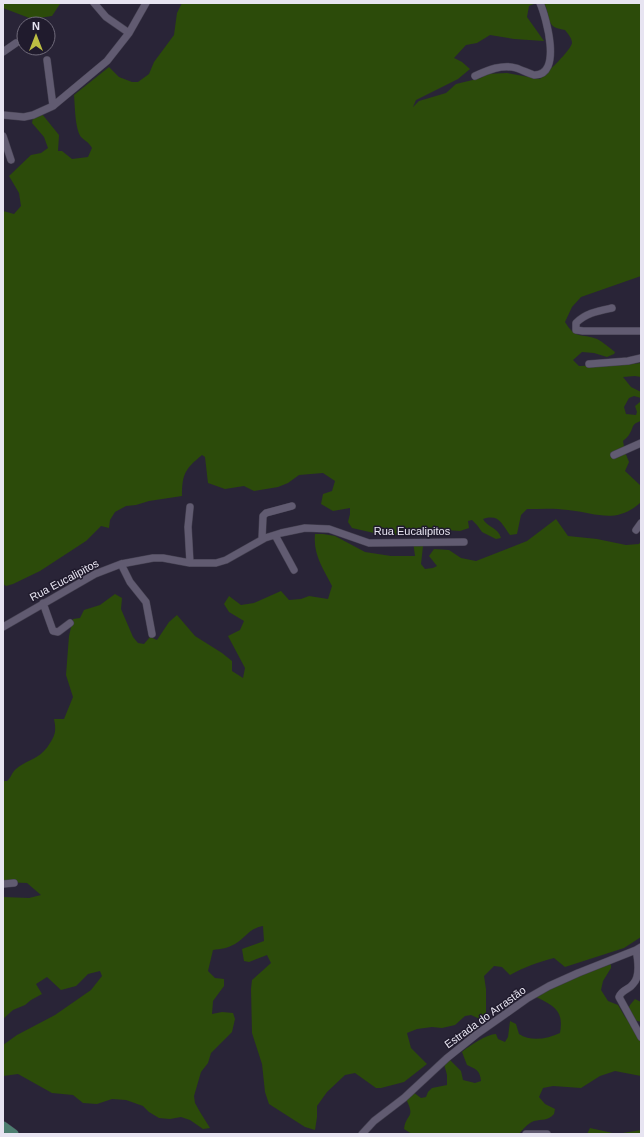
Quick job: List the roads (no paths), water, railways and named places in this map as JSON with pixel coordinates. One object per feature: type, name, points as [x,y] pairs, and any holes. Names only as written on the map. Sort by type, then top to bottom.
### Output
[{"type":"main road","points":[[3,1126],[14,1134]]},
{"type":"street","points":[[94,3],[106,17],[129,33]]},
{"type":"street","points":[[3,115],[33,115],[54,106],[107,61],[129,33],[146,3]]},
{"type":"street","points":[[475,76],[485,71],[502,67],[515,68],[538,75],[548,69],[550,58],[550,41],[545,15],[540,3]]},
{"type":"street","points":[[3,52],[16,43]]},
{"type":"street","points":[[46,60],[54,106]]},
{"type":"street","points":[[3,136],[11,160]]},
{"type":"street","points":[[612,308],[593,312],[579,320],[576,323],[576,330],[641,331]]},
{"type":"street","points":[[589,364],[628,361],[641,358]]},
{"type":"street","points":[[614,455],[641,443]]},
{"type":"street","points":[[262,539],[263,516],[266,513],[292,506]]},
{"type":"street","points":[[190,507],[188,527],[190,563]]},
{"type":"street","points":[[636,530],[641,523]]},
{"type":"street","name":"Rua Eucalipitos","points":[[3,627],[94,574],[121,564],[152,558],[163,558],[190,563],[216,563],[226,560],[262,539],[305,528],[329,529],[369,543],[464,542]]},
{"type":"street","points":[[275,535],[294,570]]},
{"type":"street","points":[[121,564],[130,582],[146,602],[152,634]]},
{"type":"street","points":[[43,603],[53,631],[58,632],[70,623]]},
{"type":"street","points":[[3,884],[14,883]]},
{"type":"street","points":[[638,948],[637,978],[633,985],[621,992],[619,996],[641,1037]]},
{"type":"street","name":"Estrada do Arrastão","points":[[362,1134],[374,1121],[409,1094],[447,1058],[477,1034],[528,998],[549,986],[638,948]]},
{"type":"street","points":[[526,1134],[547,1134]]}]
